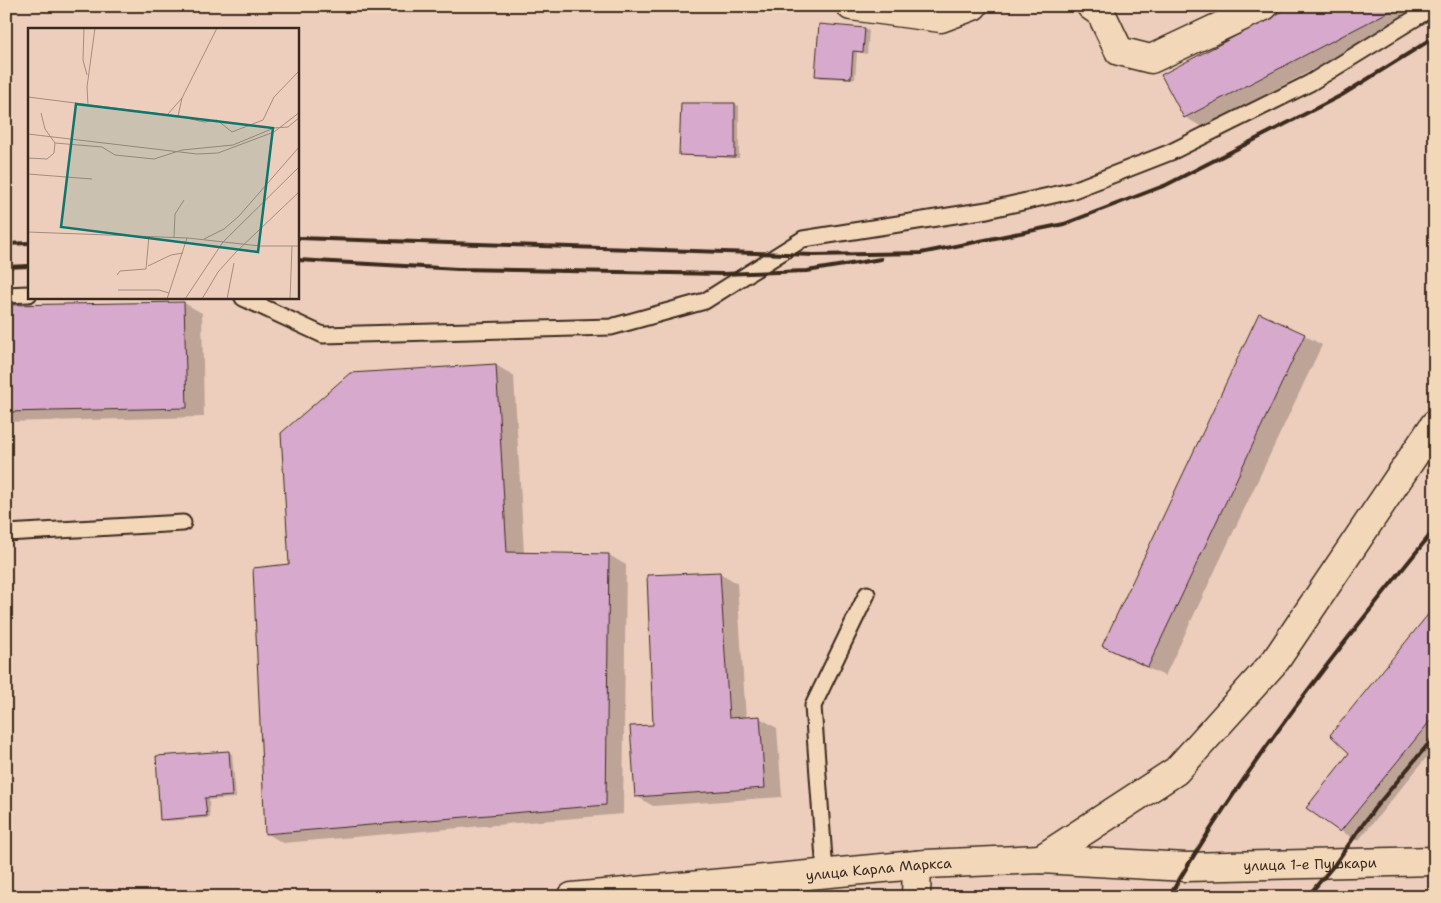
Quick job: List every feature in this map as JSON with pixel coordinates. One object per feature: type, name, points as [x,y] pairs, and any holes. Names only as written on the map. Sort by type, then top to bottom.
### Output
[{"type":"street","points":[[851,6],[941,18],[973,6]]},
{"type":"street","points":[[1091,6],[1101,13],[1119,51],[1152,59],[1264,6]]},
{"type":"street","points":[[1041,859],[1176,771],[1190,756],[1276,660],[1435,424]]},
{"type":"street","name":"улица Карла Маркса","points":[[572,897],[647,893],[825,873],[917,865],[1041,859],[1186,867]]},
{"type":"street","name":"улица 1-е Пушкари","points":[[1186,867],[1435,861]]},
{"type":"street","points":[[916,897],[917,865]]},
{"type":"lane","points":[[245,299],[323,336],[612,327],[706,301],[802,239],[987,210],[1071,191],[1171,152],[1310,83],[1435,6]]},
{"type":"lane","points":[[6,295],[28,294]]},
{"type":"lane","points":[[6,533],[183,523]]},
{"type":"lane","points":[[825,873],[813,706],[867,594]]},
{"type":"building","points":[[1293,6],[1390,6],[1392,10],[1184,118],[1161,75]]},
{"type":"building","points":[[819,24],[865,28],[863,52],[853,51],[851,78],[815,76]]},
{"type":"building","points":[[681,103],[735,103],[735,157],[679,155]]},
{"type":"building","points":[[184,302],[187,408],[6,412],[6,305]]},
{"type":"building","points":[[1259,313],[1305,334],[1148,667],[1102,646]]},
{"type":"building","points":[[496,364],[507,552],[609,554],[606,805],[265,834],[253,568],[289,564],[281,433],[350,373]]},
{"type":"building","points":[[720,572],[729,718],[760,716],[765,788],[635,797],[630,726],[653,725],[647,575]]},
{"type":"building","points":[[1435,606],[1435,715],[1340,832],[1306,808],[1349,753],[1330,735]]},
{"type":"building","points":[[229,751],[232,796],[205,798],[207,816],[160,820],[156,756]]},
{"type":"railway","points":[[299,238],[814,255],[921,253],[1064,224],[1166,185],[1342,95],[1435,37]]},
{"type":"railway","points":[[6,244],[28,243]]},
{"type":"railway","points":[[299,260],[458,269],[722,274],[807,271],[881,259]]},
{"type":"railway","points":[[6,267],[28,266]]},
{"type":"railway","points":[[1169,897],[1229,801],[1294,708],[1435,529]]},
{"type":"railway","points":[[1307,897],[1335,864],[1374,809],[1435,736]]}]
